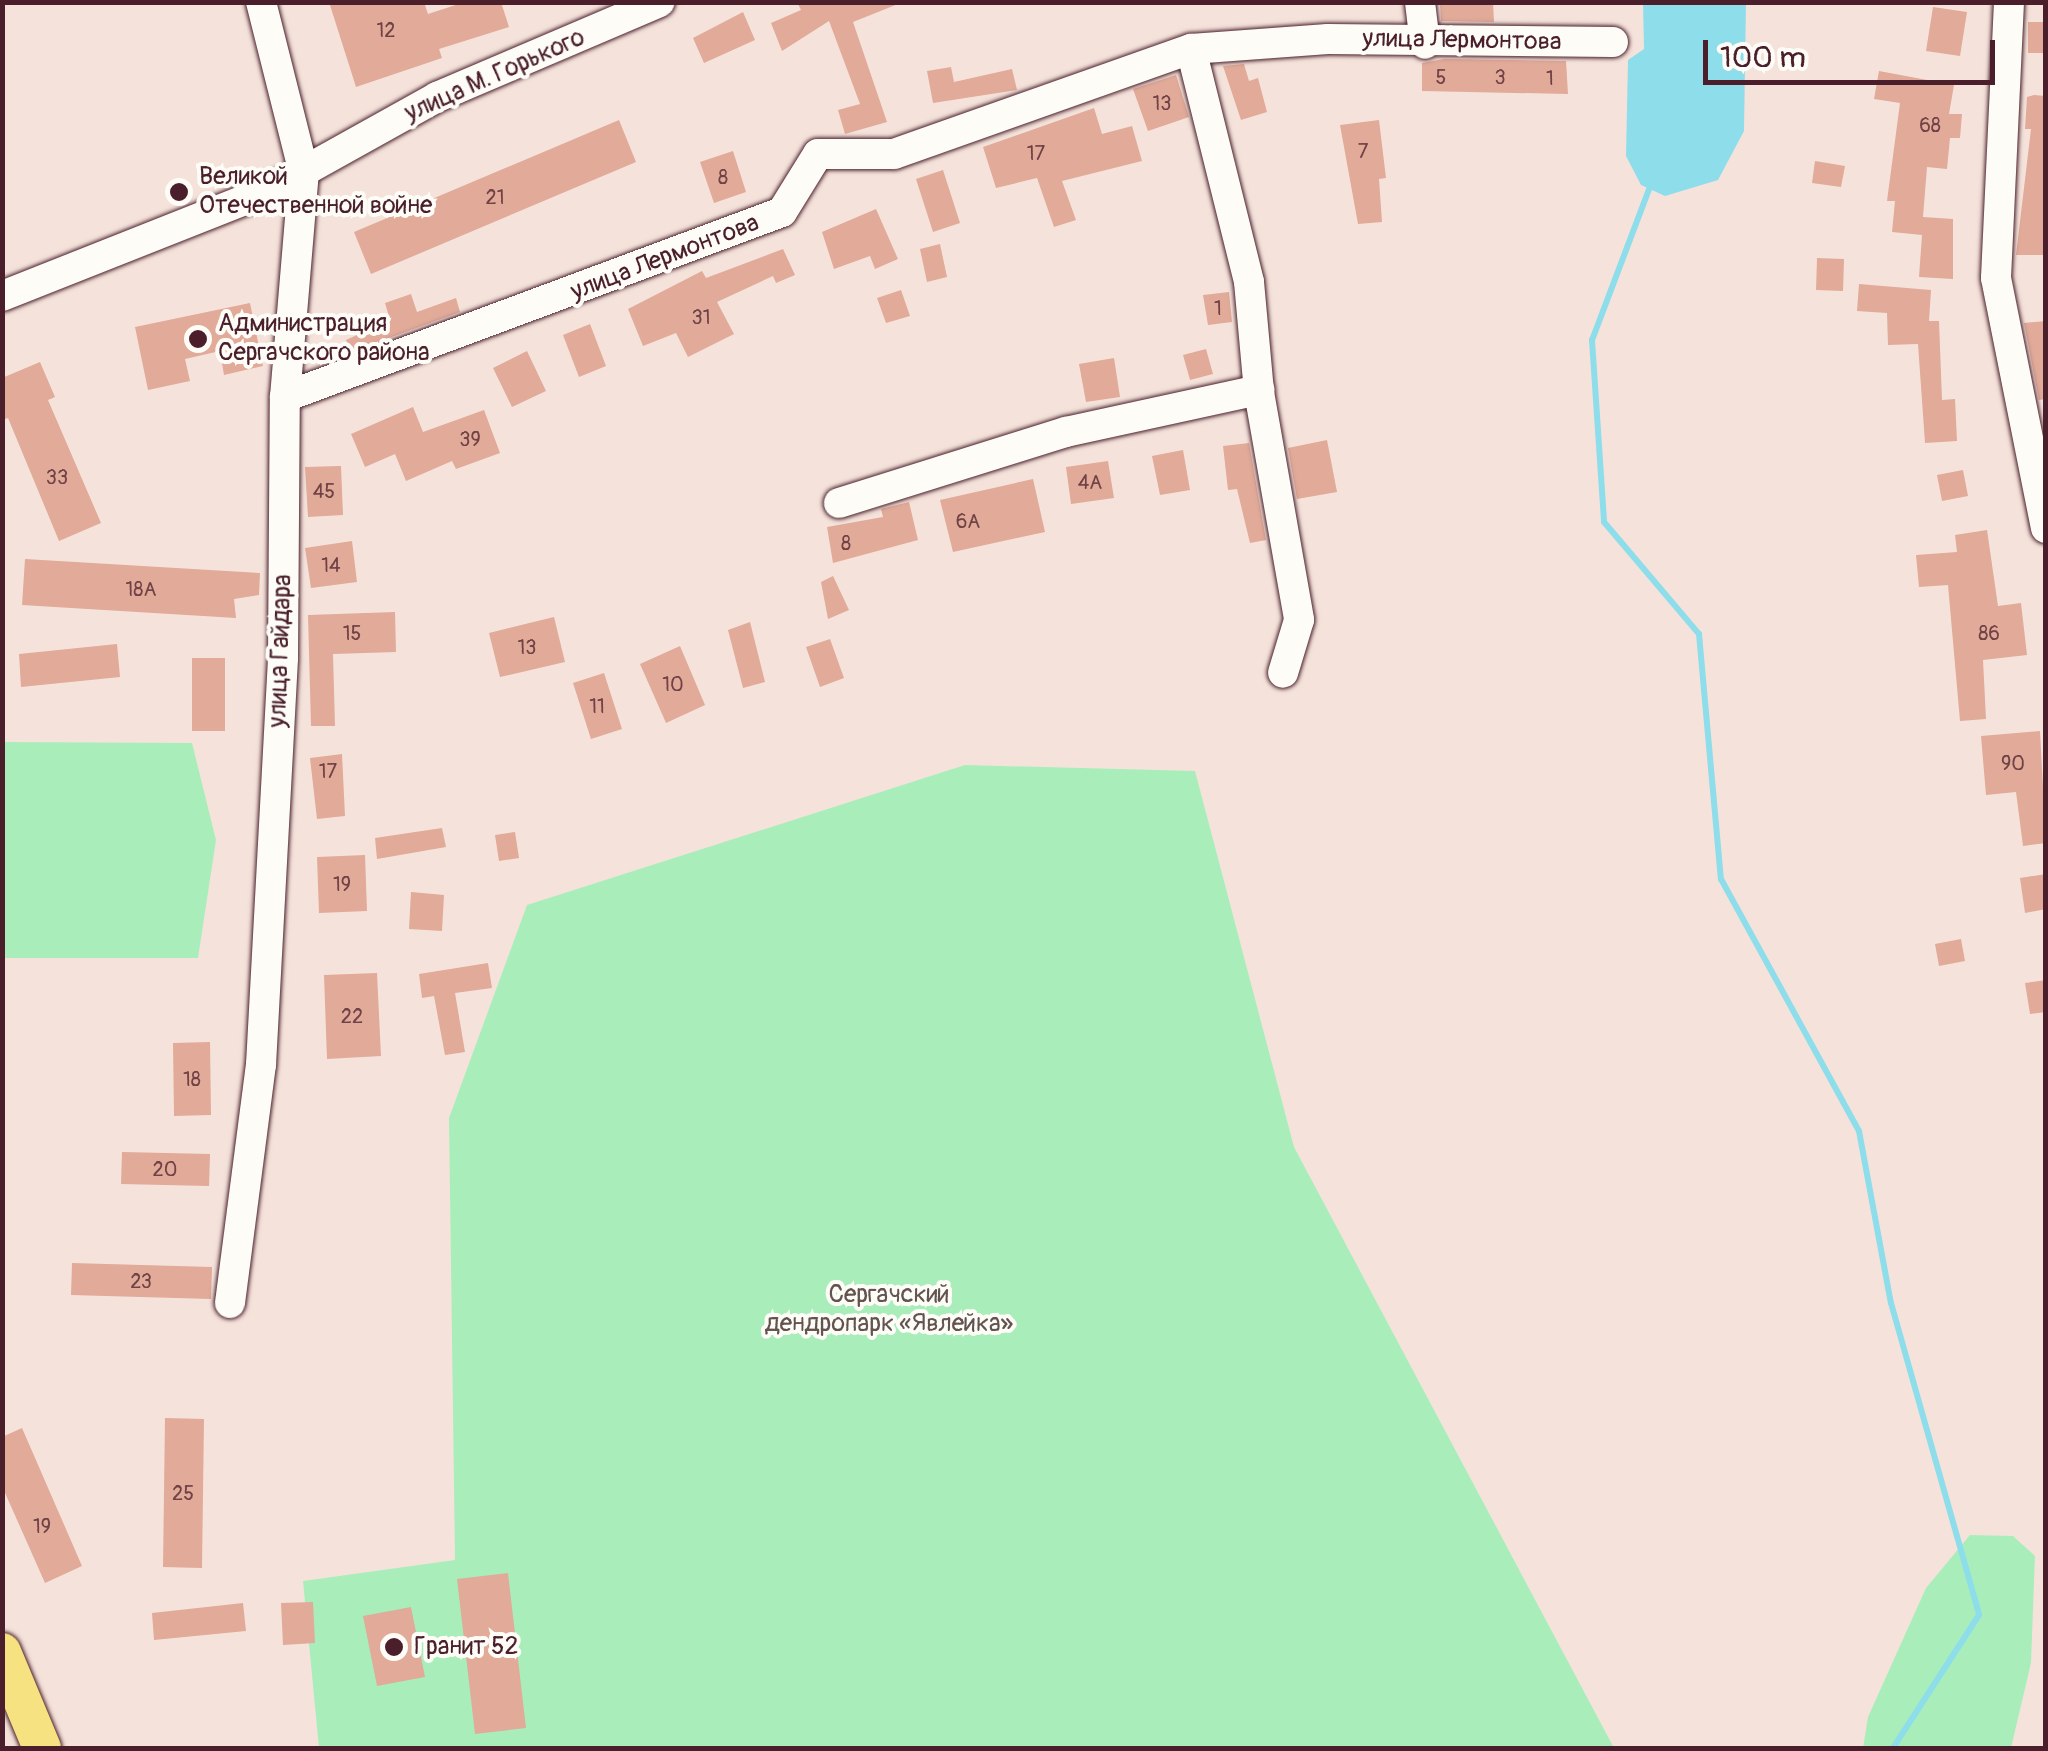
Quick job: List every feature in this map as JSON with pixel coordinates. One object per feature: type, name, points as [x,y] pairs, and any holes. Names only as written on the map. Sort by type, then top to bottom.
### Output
[{"type":"main road","points":[[2,1652],[42,1748]]},
{"type":"street","name":"улица Гайдара","points":[[230,1303],[262,1046],[283,658],[285,397],[304,173],[261,2]]},
{"type":"street","name":"улица М. Горького","points":[[2,296],[304,173],[438,97],[660,2]]},
{"type":"street","points":[[1420,2],[1425,44]]},
{"type":"street","points":[[2010,2],[1996,278],[2046,528]]},
{"type":"street","name":"улица Лермонтова","points":[[285,397],[782,212],[818,154],[894,154],[1191,49],[1328,38],[1425,44],[1614,42]]},
{"type":"street","points":[[1191,49],[1249,282],[1259,390],[1299,620],[1283,673]]},
{"type":"street","points":[[839,503],[1066,432],[1259,390]]},
{"type":"green space","points":[[3,742],[192,743],[216,840],[198,958],[3,958]]},
{"type":"green space","name":"Сергачский дендропарк «Явлейка»","points":[[965,765],[1195,771],[1294,1147],[1614,1748],[319,1748],[303,1581],[455,1560],[449,1118],[527,905]]},
{"type":"green space","points":[[1970,1535],[2013,1536],[2035,1556],[2031,1663],[2011,1748],[1863,1748],[1868,1717],[1926,1588]]},
{"type":"water","points":[[1643,3],[1746,3],[1744,131],[1718,180],[1665,196],[1641,185],[1626,156],[1628,60],[1644,49]]},
{"type":"building","points":[[329,2],[424,2],[428,14],[465,2],[501,2],[509,27],[439,49],[442,58],[356,87]]},
{"type":"building","points":[[797,2],[903,2],[853,22],[887,122],[845,134],[838,110],[860,104],[829,21],[782,51],[771,23],[801,10]]},
{"type":"building","points":[[1493,2],[1494,22],[1441,21],[1440,4]]},
{"type":"building","points":[[1933,7],[1967,12],[1960,56],[1926,51]]},
{"type":"building","points":[[743,12],[755,40],[704,63],[693,38]]},
{"type":"building","points":[[2028,22],[2046,22],[2046,53],[2028,53]]},
{"type":"building","points":[[1444,59],[1566,61],[1568,94],[1422,91],[1422,63]]},
{"type":"building","points":[[1244,64],[1249,81],[1258,78],[1267,112],[1241,120],[1223,66]]},
{"type":"building","points":[[951,67],[954,82],[1012,69],[1017,90],[933,103],[927,71]]},
{"type":"building","points":[[1879,71],[1954,85],[1949,114],[1962,114],[1960,138],[1950,138],[1947,169],[1927,167],[1923,217],[1953,219],[1953,279],[1919,277],[1922,235],[1892,232],[1895,201],[1887,201],[1900,103],[1874,99]]},
{"type":"building","points":[[1176,75],[1189,117],[1148,131],[1133,89]]},
{"type":"building","points":[[2046,96],[2046,255],[2016,255],[2031,129],[2025,129],[2027,97]]},
{"type":"building","points":[[1094,108],[1102,134],[1132,126],[1142,161],[1062,181],[1076,220],[1054,227],[1037,178],[996,188],[983,147]]},
{"type":"building","points":[[619,120],[636,162],[371,274],[354,232]]},
{"type":"building","points":[[1379,120],[1386,178],[1379,179],[1382,222],[1358,224],[1340,125]]},
{"type":"building","points":[[733,151],[746,192],[714,203],[700,162]]},
{"type":"building","points":[[1815,161],[1845,166],[1841,187],[1812,183]]},
{"type":"building","points":[[943,170],[960,223],[933,232],[916,179]]},
{"type":"building","points":[[876,209],[898,259],[875,269],[870,256],[834,269],[822,232]]},
{"type":"building","points":[[940,244],[947,277],[927,282],[920,249]]},
{"type":"building","points":[[783,249],[795,275],[776,283],[773,276],[717,302],[734,334],[688,357],[676,333],[643,346],[628,309],[702,271],[706,278]]},
{"type":"building","points":[[1817,258],[1844,259],[1843,291],[1816,290]]},
{"type":"building","points":[[1859,284],[1931,290],[1929,321],[1939,321],[1942,400],[1955,399],[1957,441],[1925,443],[1918,344],[1888,345],[1887,313],[1857,311]]},
{"type":"building","points":[[901,290],[910,316],[886,323],[877,298]]},
{"type":"building","points":[[1229,292],[1232,322],[1208,325],[1203,295]]},
{"type":"building","points":[[411,294],[417,312],[456,298],[460,312],[351,352],[346,340],[390,320],[385,303]]},
{"type":"building","name":"Администрация Сергачского района","points":[[250,303],[263,366],[224,375],[220,351],[185,359],[190,381],[148,390],[135,327]]},
{"type":"building","points":[[2046,321],[2046,399],[2039,400],[2024,323]]},
{"type":"building","points":[[590,324],[606,366],[579,377],[563,335]]},
{"type":"building","points":[[1206,349],[1213,374],[1190,380],[1183,355]]},
{"type":"building","points":[[527,351],[546,391],[512,407],[493,368]]},
{"type":"building","points":[[1114,358],[1120,397],[1086,402],[1079,364]]},
{"type":"building","points":[[40,362],[55,397],[48,400],[101,523],[59,541],[8,418],[2,420],[2,378]]},
{"type":"building","points":[[413,407],[423,432],[484,410],[500,453],[456,469],[452,461],[406,481],[395,454],[365,467],[351,434]]},
{"type":"building","points":[[1327,440],[1337,492],[1297,499],[1288,448]]},
{"type":"building","points":[[1249,443],[1266,540],[1250,543],[1237,489],[1228,490],[1223,446]]},
{"type":"building","points":[[1183,450],[1190,490],[1160,495],[1152,456]]},
{"type":"building","points":[[1108,461],[1114,498],[1071,504],[1066,467]]},
{"type":"building","points":[[341,466],[343,515],[308,517],[305,467]]},
{"type":"building","points":[[1963,470],[1968,496],[1942,501],[1937,475]]},
{"type":"building","points":[[1033,479],[1045,532],[953,552],[940,500]]},
{"type":"building","points":[[909,502],[918,540],[833,563],[827,527],[883,517],[881,509]]},
{"type":"building","points":[[1987,530],[1998,606],[2021,603],[2027,655],[1983,660],[1986,719],[1960,721],[1948,585],[1919,587],[1916,555],[1957,552],[1955,535]]},
{"type":"building","points":[[352,541],[357,582],[311,588],[305,548]]},
{"type":"building","points":[[25,559],[260,573],[259,595],[234,599],[236,618],[22,605]]},
{"type":"building","points":[[833,576],[849,610],[828,619],[821,582]]},
{"type":"building","points":[[395,612],[396,652],[333,654],[335,726],[311,726],[308,615]]},
{"type":"building","points":[[554,617],[565,662],[500,677],[489,633]]},
{"type":"building","points":[[750,622],[765,682],[743,688],[728,630]]},
{"type":"building","points":[[830,639],[844,678],[820,687],[806,647]]},
{"type":"building","points":[[117,644],[120,677],[21,687],[19,654]]},
{"type":"building","points":[[680,646],[705,705],[666,723],[640,664]]},
{"type":"building","points":[[192,658],[225,658],[225,731],[192,731]]},
{"type":"building","points":[[604,673],[622,729],[591,739],[573,683]]},
{"type":"building","points":[[2040,731],[2046,843],[2023,846],[2016,792],[1986,795],[1981,736]]},
{"type":"building","points":[[342,754],[345,816],[317,819],[310,758]]},
{"type":"building","points":[[442,828],[446,847],[377,859],[375,838]]},
{"type":"building","points":[[515,832],[519,858],[499,861],[495,835]]},
{"type":"building","points":[[365,855],[367,911],[319,913],[317,857]]},
{"type":"building","points":[[2046,874],[2046,909],[2025,913],[2020,878]]},
{"type":"building","points":[[411,892],[444,895],[442,931],[409,929]]},
{"type":"building","points":[[1961,939],[1965,961],[1939,966],[1935,944]]},
{"type":"building","points":[[488,963],[492,988],[455,993],[465,1052],[445,1055],[434,996],[422,998],[419,974]]},
{"type":"building","points":[[377,973],[381,1056],[327,1059],[324,975]]},
{"type":"building","points":[[2046,980],[2046,1012],[2030,1014],[2025,983]]},
{"type":"building","points":[[210,1042],[211,1115],[174,1116],[173,1043]]},
{"type":"building","points":[[122,1152],[210,1154],[209,1186],[121,1184]]},
{"type":"building","points":[[72,1263],[212,1267],[211,1299],[71,1295]]},
{"type":"building","points":[[165,1418],[204,1419],[202,1568],[163,1567]]},
{"type":"building","points":[[22,1428],[82,1566],[45,1583],[2,1486],[2,1437]]},
{"type":"building","points":[[508,1573],[526,1728],[475,1734],[457,1579]]},
{"type":"building","points":[[313,1602],[315,1643],[283,1645],[281,1603]]},
{"type":"building","points":[[243,1603],[246,1631],[154,1640],[152,1613]]},
{"type":"building","name":"Гранит 52","points":[[411,1607],[425,1677],[377,1686],[363,1616]]},
{"type":"waterway","points":[[1651,184],[1592,340],[1604,522],[1699,634],[1721,879],[1859,1131],[1891,1303],[1979,1615],[1893,1748]]},
{"type":"place","name":"Великой Отечественной войне","points":[[179,192]]},
{"type":"place","name":"Администрация Сергачского района","points":[[198,339]]},
{"type":"place","name":"Гранит 52","points":[[394,1647]]}]
